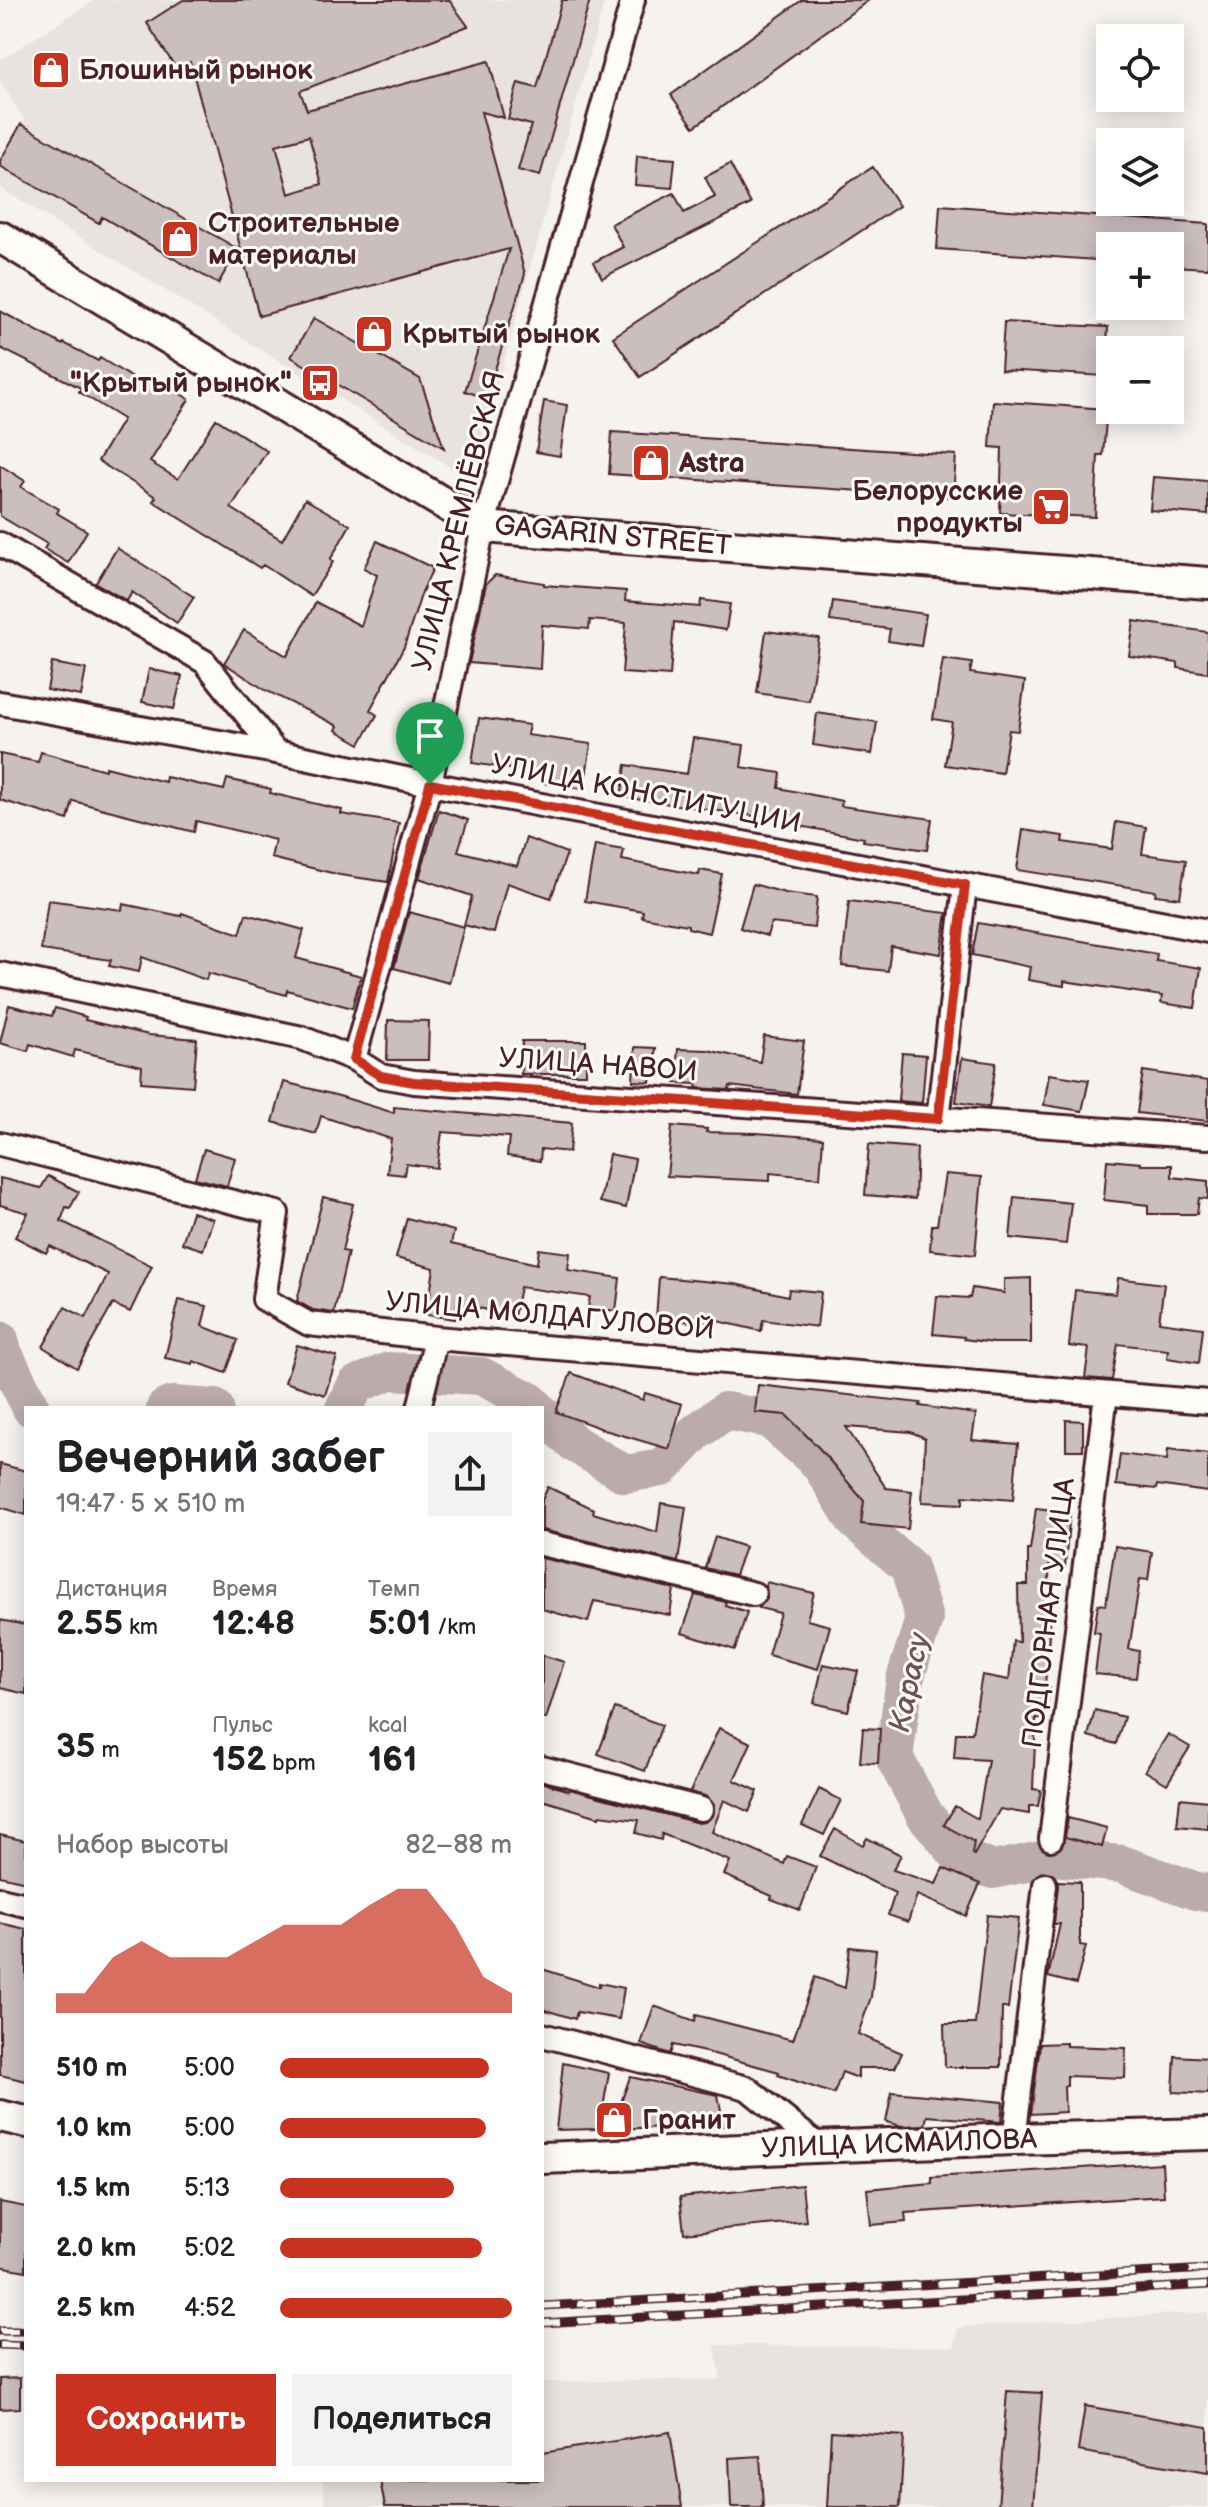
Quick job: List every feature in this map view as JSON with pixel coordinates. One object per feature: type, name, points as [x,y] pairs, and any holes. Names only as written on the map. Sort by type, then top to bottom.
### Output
[{"type":"main road","name":"GAGARIN STREET","points":[[0,237],[483,527],[1208,583]]},
{"type":"main road","points":[[0,2116],[24,2122]]},
{"type":"main road","name":"УЛИЦА ИСМАИЛОВА","points":[[544,2158],[1208,2134]]},
{"type":"street","name":"УЛИЦА КРЕМЛЁВСКАЯ","points":[[354,1059],[430,784],[483,527],[633,0]]},
{"type":"street","points":[[0,544],[205,662],[276,752]]},
{"type":"street","name":"УЛИЦА КОНСТИТУЦИИ","points":[[0,703],[276,752],[1208,931]]},
{"type":"street","points":[[938,1119],[965,885]]},
{"type":"street","name":"УЛИЦА НАВОИ","points":[[0,974],[302,1038],[354,1059],[381,1076],[414,1082],[1208,1137]]},
{"type":"street","name":"УЛИЦА МОЛДАГУЛОВОЙ","points":[[0,1144],[277,1213],[264,1299],[309,1324],[436,1338],[1208,1402]]},
{"type":"street","points":[[420,1403],[436,1338]]},
{"type":"street","name":"ПОДГОРНАЯ УЛИЦА","points":[[1051,1839],[1106,1394]]},
{"type":"street","points":[[544,1544],[754,1594]]},
{"type":"street","points":[[544,1769],[701,1809]]},
{"type":"street","points":[[1014,2139],[1045,1885]]},
{"type":"street","points":[[0,1899],[24,1905]]},
{"type":"street","points":[[544,2036],[747,2088],[820,2147]]},
{"type":"shaded area","name":"Крытый рынок","points":[[95,0],[605,0],[471,480],[0,188],[0,161],[24,120],[0,81],[0,60]]},
{"type":"shaded area","points":[[1208,2312],[1208,2507],[325,2507],[323,2482],[544,2482],[544,2382],[721,2379],[714,2345],[954,2347],[958,2327]]},
{"type":"building","points":[[183,0],[449,0],[468,26],[300,91],[307,110],[489,61],[504,118],[481,112],[525,274],[486,398],[465,391],[509,249],[259,316],[190,62],[177,70],[147,23]],"holes":[[[309,136],[322,184],[289,194],[276,145]]]},
{"type":"building","points":[[562,0],[590,0],[540,176],[518,170],[531,125],[508,119],[518,83],[537,88]]},
{"type":"building","points":[[802,0],[869,0],[694,127],[671,95]]},
{"type":"building","points":[[21,124],[238,249],[218,284],[102,217],[99,223],[0,166]]},
{"type":"building","points":[[637,156],[675,159],[672,188],[635,185]]},
{"type":"building","points":[[730,164],[751,204],[602,278],[594,262],[623,247],[611,224],[674,193],[684,213],[715,197],[705,177]]},
{"type":"building","points":[[873,167],[899,206],[640,377],[613,337]]},
{"type":"building","points":[[940,205],[1208,224],[1208,268],[1184,267],[1184,232],[1096,232],[1096,260],[937,249]]},
{"type":"building","points":[[0,311],[63,345],[98,361],[100,358],[144,385],[150,376],[189,399],[150,462],[178,479],[216,419],[267,451],[231,508],[282,540],[305,499],[350,525],[330,560],[333,562],[311,596],[153,501],[156,497],[98,461],[123,419],[79,392],[81,388],[0,348]]},
{"type":"building","points":[[314,318],[420,379],[444,448],[291,357]]},
{"type":"building","points":[[1004,322],[1108,327],[1107,336],[1096,336],[1096,375],[1001,370]]},
{"type":"building","points":[[544,401],[567,405],[560,456],[536,452]]},
{"type":"building","points":[[993,401],[1096,408],[1096,424],[1106,424],[1103,455],[1098,455],[1095,517],[1000,513],[1002,448],[990,447]]},
{"type":"building","points":[[612,432],[956,455],[953,497],[609,474]]},
{"type":"building","points":[[0,465],[25,481],[21,487],[59,509],[57,513],[87,531],[68,563],[44,549],[47,544],[0,516]]},
{"type":"building","points":[[1153,477],[1208,481],[1208,515],[1150,510]]},
{"type":"building","points":[[377,541],[433,568],[404,647],[370,710],[377,715],[360,744],[336,730],[338,726],[265,690],[224,663],[244,630],[287,656],[316,602],[361,626],[377,575],[364,568]]},
{"type":"building","points":[[117,548],[194,597],[177,623],[132,592],[127,601],[96,583]]},
{"type":"building","points":[[495,575],[544,585],[626,591],[625,601],[700,607],[701,600],[730,604],[726,630],[674,622],[670,676],[622,673],[626,623],[590,620],[589,629],[542,625],[540,669],[469,663],[486,584]]},
{"type":"building","points":[[833,601],[926,614],[921,646],[888,641],[890,629],[830,621]]},
{"type":"building","points":[[1134,621],[1208,632],[1208,673],[1178,668],[1178,663],[1129,656]]},
{"type":"building","points":[[766,631],[819,638],[809,701],[757,693]]},
{"type":"building","points":[[943,659],[972,663],[970,673],[1025,681],[1018,731],[1009,730],[1002,773],[945,765],[952,722],[933,719]]},
{"type":"building","points":[[52,663],[86,669],[81,696],[47,690]]},
{"type":"building","points":[[149,669],[182,676],[174,709],[142,702]]},
{"type":"building","points":[[817,713],[877,722],[872,754],[813,745]]},
{"type":"building","points":[[479,718],[529,725],[527,735],[591,744],[584,789],[543,783],[544,774],[472,763]]},
{"type":"building","points":[[693,738],[744,745],[741,767],[781,773],[779,788],[842,801],[841,806],[932,819],[927,850],[863,841],[864,838],[794,825],[795,822],[621,797],[626,765],[687,774]]},
{"type":"building","points":[[41,752],[105,770],[106,767],[165,782],[166,777],[224,790],[227,779],[342,810],[341,814],[399,823],[388,882],[340,875],[271,858],[275,840],[196,821],[194,832],[73,801],[68,820],[0,800],[0,754],[38,762]]},
{"type":"building","points":[[439,810],[468,820],[458,851],[517,866],[526,838],[567,853],[551,898],[507,883],[494,933],[464,925],[472,896],[419,878]]},
{"type":"building","points":[[1116,822],[1146,827],[1142,854],[1186,860],[1180,898],[1155,895],[1156,891],[1017,870],[1023,830],[1063,836],[1062,842],[1112,849]]},
{"type":"building","points":[[595,845],[624,850],[622,860],[699,875],[700,870],[722,874],[709,933],[688,928],[688,925],[642,917],[643,911],[585,901]]},
{"type":"building","points":[[753,884],[785,893],[817,897],[814,928],[771,923],[767,936],[740,928]]},
{"type":"building","points":[[48,900],[122,910],[123,904],[181,916],[182,913],[240,934],[246,914],[304,930],[296,958],[361,976],[352,1008],[287,990],[286,995],[208,973],[206,980],[142,957],[139,972],[109,966],[111,960],[41,950]]},
{"type":"building","points":[[849,901],[947,913],[941,954],[891,946],[888,971],[842,966]]},
{"type":"building","points":[[409,912],[464,927],[449,983],[394,968]]},
{"type":"building","points":[[978,923],[1157,954],[1156,961],[1201,968],[1195,1008],[1161,1003],[1162,996],[1064,981],[1064,986],[1028,980],[1030,967],[972,955]]},
{"type":"building","points":[[9,1005],[52,1016],[55,1008],[86,1017],[85,1020],[149,1035],[197,1039],[193,1086],[141,1082],[142,1066],[75,1050],[73,1057],[30,1044],[28,1051],[0,1043]]},
{"type":"building","points":[[388,1020],[429,1021],[428,1060],[387,1060]]},
{"type":"building","points":[[764,1036],[804,1041],[797,1094],[730,1086],[729,1090],[696,1088],[697,1084],[675,1083],[678,1049],[708,1050],[760,1062]]},
{"type":"building","points":[[522,1041],[586,1041],[586,1074],[521,1074]]},
{"type":"building","points":[[635,1047],[656,1048],[650,1082],[633,1081]]},
{"type":"building","points":[[902,1053],[926,1055],[922,1103],[898,1101]]},
{"type":"building","points":[[962,1058],[996,1063],[989,1107],[956,1102]]},
{"type":"building","points":[[1143,1071],[1208,1081],[1208,1121],[1137,1113]]},
{"type":"building","points":[[1049,1074],[1089,1080],[1082,1111],[1044,1105]]},
{"type":"building","points":[[284,1082],[394,1113],[394,1107],[572,1123],[569,1152],[541,1149],[540,1161],[507,1156],[509,1137],[442,1132],[437,1168],[406,1164],[404,1175],[387,1173],[391,1139],[321,1116],[316,1134],[273,1122]]},
{"type":"building","points":[[672,1126],[707,1129],[706,1132],[823,1138],[820,1178],[770,1173],[770,1181],[667,1176]]},
{"type":"building","points":[[869,1144],[917,1148],[915,1199],[865,1195]]},
{"type":"building","points":[[204,1149],[235,1158],[227,1186],[195,1178]]},
{"type":"building","points":[[609,1154],[635,1159],[626,1208],[600,1202]]},
{"type":"building","points":[[1107,1160],[1172,1165],[1172,1177],[1208,1181],[1208,1199],[1199,1198],[1197,1214],[1148,1214],[1148,1205],[1104,1200]]},
{"type":"building","points":[[945,1174],[982,1177],[975,1255],[930,1250],[932,1225],[937,1225]]},
{"type":"building","points":[[48,1176],[79,1192],[70,1208],[66,1207],[61,1221],[152,1266],[130,1312],[113,1304],[77,1368],[43,1347],[65,1307],[86,1318],[108,1274],[50,1246],[46,1253],[15,1237],[28,1213],[0,1205],[0,1178],[41,1188]]},
{"type":"building","points":[[323,1197],[353,1204],[342,1251],[348,1252],[334,1313],[313,1310],[297,1301]]},
{"type":"building","points":[[1014,1197],[1071,1203],[1066,1244],[1010,1238]]},
{"type":"building","points":[[192,1212],[213,1219],[203,1250],[182,1243]]},
{"type":"building","points":[[407,1218],[454,1231],[451,1244],[537,1264],[539,1249],[570,1253],[568,1270],[620,1278],[616,1311],[588,1307],[590,1297],[520,1287],[514,1316],[457,1303],[455,1319],[427,1315],[434,1268],[396,1258]]},
{"type":"building","points":[[659,1277],[735,1284],[788,1296],[789,1289],[821,1292],[817,1327],[763,1320],[761,1331],[709,1319],[708,1323],[656,1319]]},
{"type":"building","points":[[1031,1278],[1031,1343],[994,1343],[933,1334],[937,1296],[970,1298],[972,1288],[1004,1293],[1004,1279]]},
{"type":"building","points":[[1118,1278],[1164,1284],[1159,1322],[1203,1328],[1199,1363],[1167,1358],[1168,1350],[1118,1344],[1112,1380],[1085,1378],[1089,1348],[1069,1346],[1075,1290],[1116,1294]]},
{"type":"building","points":[[179,1300],[207,1306],[202,1326],[238,1340],[226,1373],[193,1361],[193,1364],[165,1358]]},
{"type":"building","points":[[297,1345],[337,1357],[325,1395],[285,1382]]},
{"type":"building","points":[[571,1373],[643,1400],[645,1393],[682,1404],[669,1449],[556,1412]]},
{"type":"building","points":[[758,1385],[921,1403],[920,1406],[976,1414],[972,1440],[1018,1444],[1013,1500],[963,1496],[963,1504],[922,1502],[925,1438],[911,1432],[846,1427],[886,1488],[912,1491],[908,1529],[861,1524],[864,1501],[819,1448],[786,1415],[755,1412]]},
{"type":"building","points":[[1066,1420],[1083,1421],[1083,1450],[1066,1450]]},
{"type":"building","points":[[1168,1449],[1208,1454],[1208,1492],[1157,1485],[1156,1489],[1116,1485],[1120,1454],[1167,1460]]},
{"type":"building","points":[[0,1464],[24,1470],[24,1514],[0,1507]]},
{"type":"building","points":[[548,1487],[594,1509],[593,1513],[657,1532],[661,1503],[686,1507],[678,1562],[544,1530],[544,1496]]},
{"type":"building","points":[[1036,1508],[1070,1512],[1065,1566],[1049,1566],[1050,1622],[1045,1686],[1050,1687],[1044,1720],[1036,1718],[1033,1789],[1041,1790],[1038,1806],[1029,1806],[1029,1814],[1000,1809],[974,1855],[974,1842],[944,1825],[955,1806],[978,1819],[988,1760],[954,1758],[956,1733],[972,1733],[982,1675],[1009,1680],[1013,1641],[1019,1642],[1018,1585],[1028,1585],[1028,1550]]},
{"type":"building","points":[[715,1537],[745,1547],[735,1575],[705,1568]]},
{"type":"building","points":[[1115,1546],[1152,1552],[1148,1580],[1140,1579],[1129,1649],[1139,1651],[1136,1678],[1095,1674],[1100,1633],[1094,1632],[1098,1604],[1106,1605]]},
{"type":"building","points":[[544,1558],[674,1589],[670,1615],[594,1601],[588,1622],[544,1610]]},
{"type":"building","points":[[766,1582],[814,1593],[807,1620],[830,1626],[818,1669],[768,1655],[780,1613],[759,1608],[767,1598]]},
{"type":"building","points":[[695,1595],[726,1602],[725,1605],[747,1612],[735,1650],[682,1633]]},
{"type":"building","points":[[0,1620],[24,1625],[24,1694],[0,1688]]},
{"type":"building","points":[[544,1656],[564,1662],[544,1718]]},
{"type":"building","points":[[823,1664],[858,1671],[848,1711],[814,1703]]},
{"type":"building","points":[[615,1708],[662,1725],[645,1771],[598,1754]]},
{"type":"building","points":[[1095,1710],[1124,1717],[1116,1744],[1088,1736]]},
{"type":"building","points":[[719,1728],[751,1743],[734,1780],[758,1791],[749,1812],[724,1800],[712,1832],[784,1864],[787,1856],[816,1867],[800,1910],[724,1875],[730,1861],[662,1834],[661,1840],[636,1833],[639,1820],[599,1817],[544,1801],[544,1783],[698,1823],[705,1822],[714,1813],[714,1805],[705,1796],[690,1792]]},
{"type":"building","points":[[863,1728],[880,1729],[878,1763],[860,1762]]},
{"type":"building","points":[[1168,1734],[1190,1747],[1167,1784],[1145,1771]]},
{"type":"building","points":[[819,1789],[841,1800],[824,1835],[802,1825]]},
{"type":"building","points":[[1180,1798],[1208,1801],[1208,1829],[1177,1826]]},
{"type":"building","points":[[1068,1818],[1107,1828],[1102,1847],[1065,1837]]},
{"type":"building","points":[[835,1829],[863,1845],[867,1838],[901,1855],[893,1870],[936,1884],[943,1868],[980,1884],[966,1916],[917,1895],[908,1922],[888,1915],[895,1893],[820,1856]]},
{"type":"building","points":[[0,1835],[24,1841],[24,1882],[0,1876]]},
{"type":"building","points":[[1058,1881],[1080,1882],[1080,1945],[1086,1946],[1076,1984],[1048,1977],[1060,1924],[1054,1924]]},
{"type":"building","points":[[987,1915],[1019,1918],[1008,2008],[1002,2008],[1001,2067],[945,2067],[944,2024],[975,2024]]},
{"type":"building","points":[[0,1923],[24,1929],[24,2081],[0,2075]]},
{"type":"building","points":[[850,1947],[876,1950],[871,1997],[858,2034],[902,2053],[895,2068],[858,2068],[858,2078],[842,2072],[834,2094],[778,2075],[779,2072],[714,2054],[673,2045],[670,2054],[641,2044],[654,2006],[695,2021],[696,2015],[793,2040],[815,1977],[845,1988]]},
{"type":"building","points":[[544,1970],[599,1987],[599,1983],[624,1988],[619,2019],[577,2012],[575,2019],[544,2010]]},
{"type":"building","points":[[1066,2043],[1066,2046],[1126,2048],[1125,2078],[1067,2076],[1067,2086],[1064,2086],[1065,2112],[1031,2114],[1040,2044]]},
{"type":"building","points":[[1175,2056],[1208,2058],[1208,2094],[1173,2092]]},
{"type":"building","points":[[563,2063],[609,2073],[603,2108],[618,2111],[630,2077],[718,2095],[724,2126],[556,2130]]},
{"type":"building","points":[[892,2092],[1003,2102],[1001,2122],[927,2116],[925,2125],[902,2126],[886,2122]]},
{"type":"building","points":[[1162,2163],[1164,2196],[905,2213],[906,2222],[871,2225],[867,2189],[932,2183],[932,2177]]},
{"type":"building","points":[[802,2185],[806,2221],[684,2233],[680,2197]]},
{"type":"building","points":[[0,2202],[24,2207],[24,2271],[0,2266]]},
{"type":"building","points":[[20,2378],[20,2408],[0,2409],[0,2379]]},
{"type":"building","points":[[1007,2391],[1042,2393],[1033,2507],[998,2507]]},
{"type":"building","points":[[1085,2406],[1208,2427],[1208,2473],[1078,2451]]},
{"type":"building","points":[[831,2431],[904,2436],[900,2507],[827,2507]]},
{"type":"building","points":[[670,2432],[682,2507],[385,2507],[380,2482],[544,2482],[544,2453]]},
{"type":"building","points":[[760,2456],[763,2507],[731,2507],[729,2458]]},
{"type":"waterway","name":"Карасу","points":[[0,1340],[30,1406]]},
{"type":"waterway","name":"Карасу","points":[[345,1406],[356,1385],[389,1371],[481,1376],[535,1406]]},
{"type":"waterway","name":"Карасу","points":[[170,1406],[186,1406]]},
{"type":"waterway","name":"Карасу","points":[[544,1415],[575,1444],[625,1474],[662,1468],[695,1433],[725,1411],[769,1419],[819,1463],[855,1521],[909,1567],[924,1619],[905,1679],[894,1757],[925,1815],[960,1857],[993,1870],[1055,1857],[1121,1864],[1196,1891],[1208,1892]]},
{"type":"railway","points":[[544,2306],[1208,2269]]},
{"type":"railway","points":[[544,2323],[1208,2285]]},
{"type":"railway","points":[[0,2331],[24,2331]]},
{"type":"railway","points":[[0,2345],[24,2346]]},
{"type":"place","name":"Блошиный рынок","points":[[51,70]]},
{"type":"place","name":"Строительные материалы","points":[[180,239]]},
{"type":"place","name":"Крытый рынок","points":[[374,334]]},
{"type":"place","name":"\"Крытый рынок\"","points":[[320,383]]},
{"type":"place","name":"Astra","points":[[651,463]]},
{"type":"place","name":"Белорусские продукты","points":[[1051,507]]},
{"type":"place","name":"Гранит","points":[[614,2120]]},
{"type":"route","points":[[430,784],[965,885],[938,1119],[414,1082],[381,1076],[354,1059],[430,784]]}]
